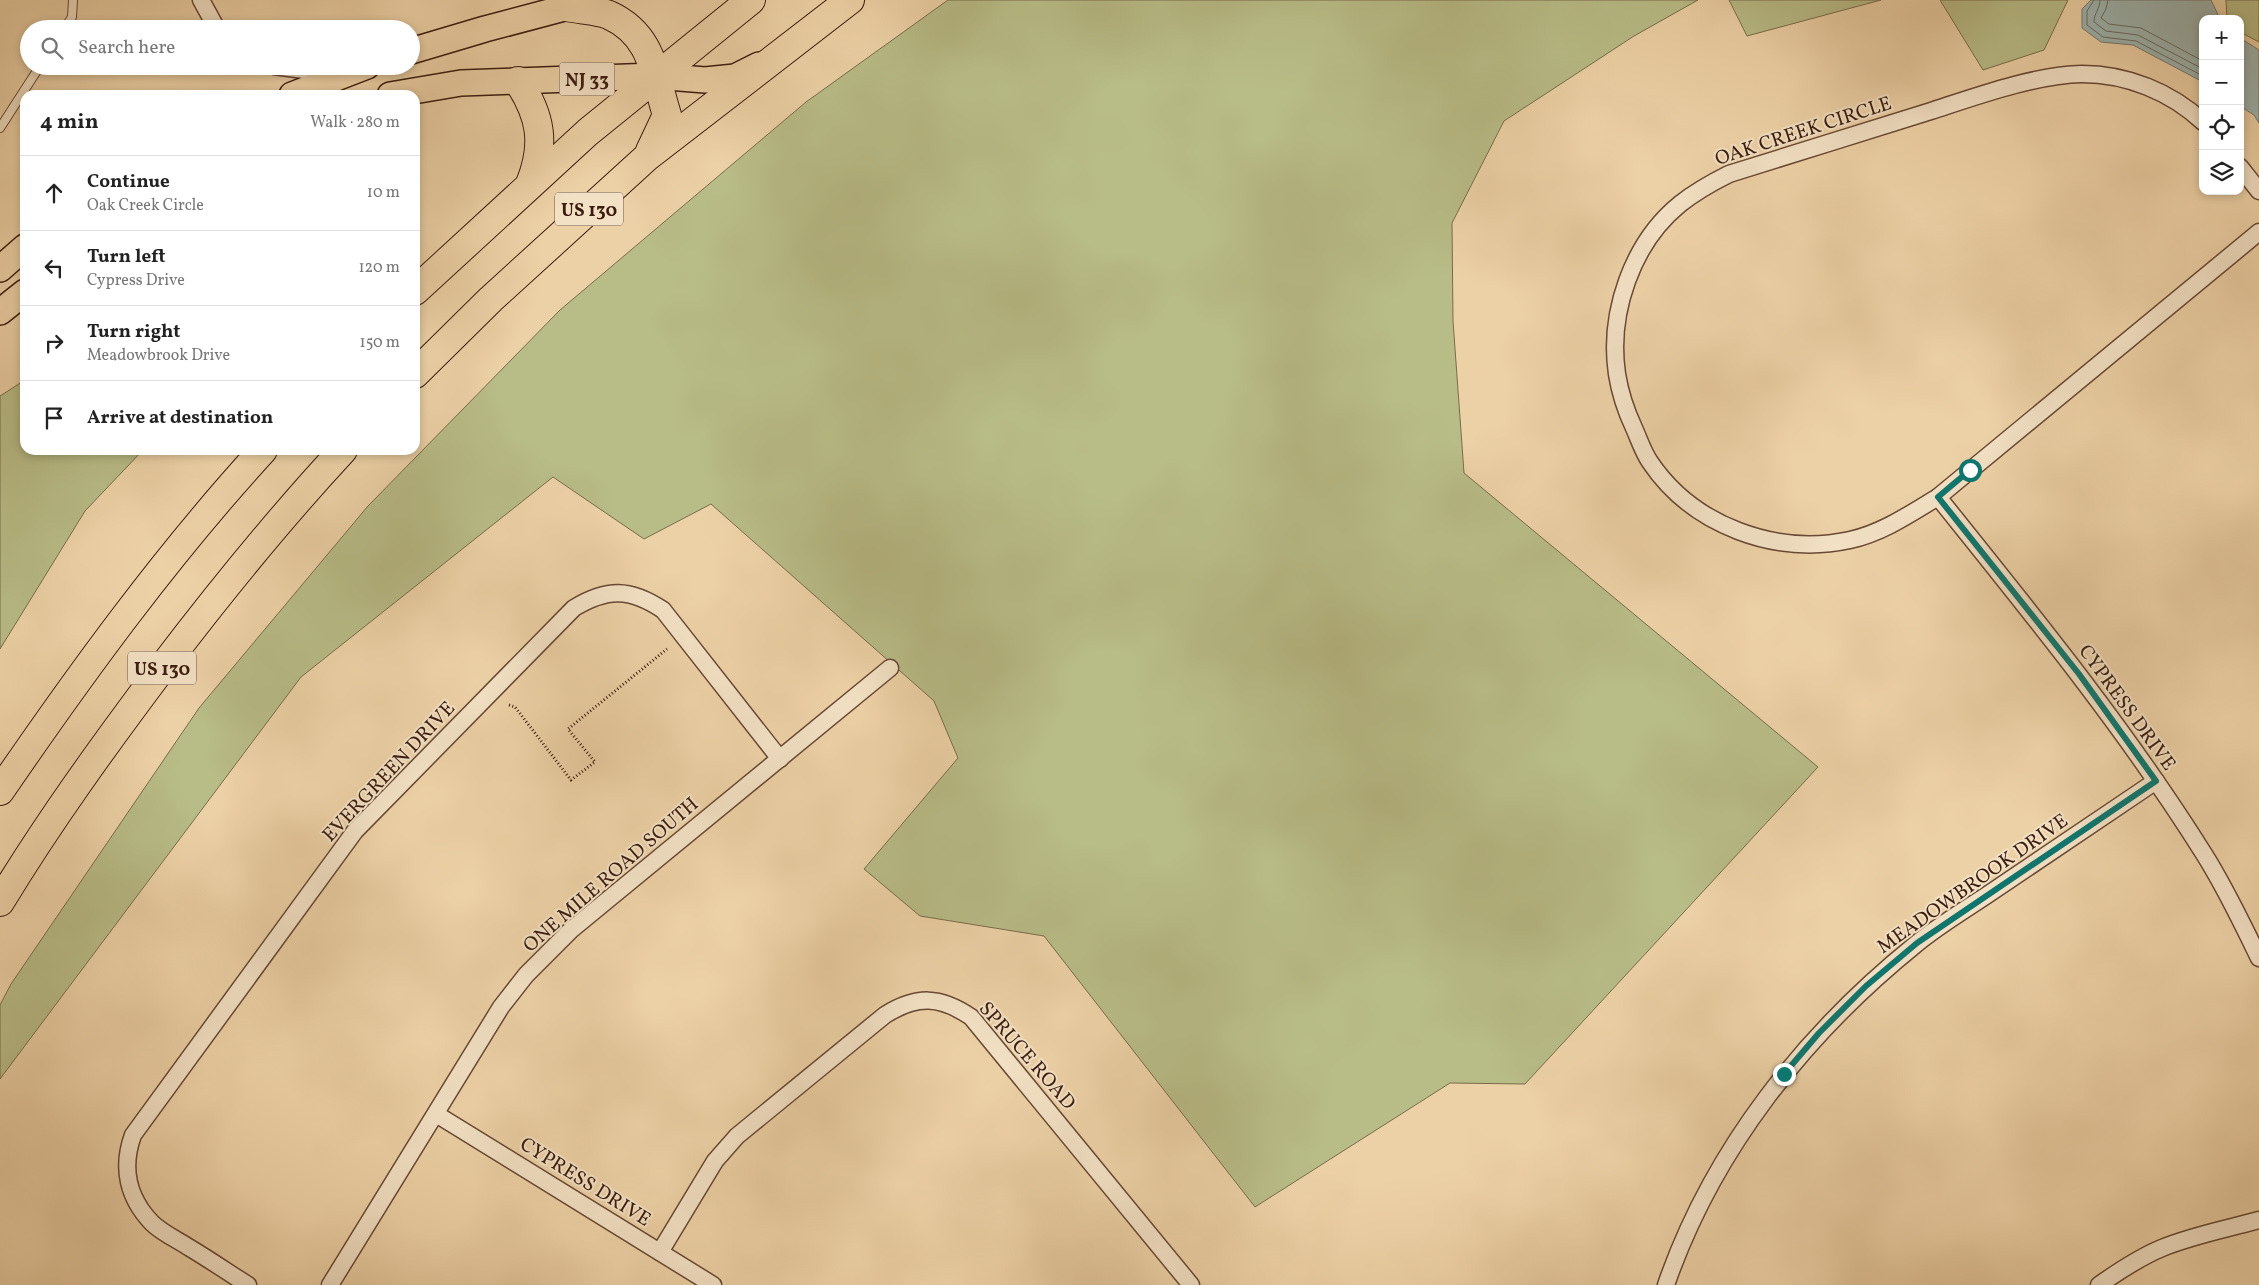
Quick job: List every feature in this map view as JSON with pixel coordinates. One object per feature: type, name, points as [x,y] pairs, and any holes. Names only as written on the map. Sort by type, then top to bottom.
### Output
[{"type":"highway","name":"US 130","points":[[420,286],[588,132],[751,0]]},
{"type":"highway","name":"US 130","points":[[420,369],[491,299],[647,157],[850,0]]},
{"type":"highway","points":[[567,8],[608,15],[635,32],[648,52],[667,116],[647,157]]},
{"type":"highway","points":[[518,81],[532,102],[539,124],[540,146],[536,169],[530,184]]},
{"type":"highway","name":"US 130","points":[[0,791],[58,707],[121,622],[187,539],[259,455]]},
{"type":"highway","name":"US 130","points":[[0,902],[69,796],[183,640],[264,540],[340,455]]},
{"type":"main road","points":[[420,48],[485,28],[594,0]]},
{"type":"main road","name":"NJ 33","points":[[420,90],[461,83],[655,76],[704,80],[735,76],[776,57]]},
{"type":"main road","points":[[305,90],[344,75]]},
{"type":"main road","points":[[0,269],[20,251]]},
{"type":"main road","points":[[0,312],[20,296]]},
{"type":"street","points":[[201,0],[212,20]]},
{"type":"street","name":"OAK CREEK CIRCLE","points":[[2199,118],[2167,95],[2139,83],[2110,76],[2056,77],[1986,94],[1728,174],[1704,187],[1679,205],[1656,229],[1640,253],[1626,283],[1618,312],[1615,341],[1616,366],[1624,406],[1650,462],[1670,486],[1694,506],[1734,530],[1762,540],[1793,544],[1823,544],[1850,540],[1878,532],[1938,497],[2259,232]]},
{"type":"street","points":[[2244,172],[2259,191]]},
{"type":"street","name":"CYPRESS DRIVE","points":[[1938,497],[2079,674],[2156,781],[2205,856],[2259,958]]},
{"type":"street","name":"EVERGREEN DRIVE","points":[[248,1285],[153,1224],[138,1204],[129,1187],[126,1161],[127,1151],[133,1136],[355,831],[574,608],[591,598],[610,593],[638,596],[663,610],[780,759]]},
{"type":"street","name":"ONE MILE ROAD SOUTH","points":[[330,1285],[501,1008],[526,975],[554,945],[890,668]]},
{"type":"street","name":"MEADOWBROOK DRIVE","points":[[1666,1285],[1698,1209],[1724,1162],[1758,1109],[1819,1033],[1866,986],[1917,943],[2156,781]]},
{"type":"street","name":"SPRUCE ROAD","points":[[660,1252],[715,1160],[737,1136],[885,1015],[902,1005],[920,1000],[938,1001],[955,1006],[971,1017],[1191,1285]]},
{"type":"street","name":"CYPRESS DRIVE","points":[[436,1114],[713,1285]]},
{"type":"street","points":[[2099,1285],[2127,1265],[2161,1248],[2190,1238],[2259,1220]]},
{"type":"lane","points":[[70,20],[72,17],[73,0]]},
{"type":"lane","points":[[25,90],[34,75]]},
{"type":"lane","points":[[0,128],[20,97]]},
{"type":"path","points":[[509,705],[516,707],[572,780],[595,762],[568,729],[667,649]]},
{"type":"green space","points":[[948,0],[1698,0],[1634,36],[1504,121],[1452,223],[1453,321],[1464,473],[1818,767],[1525,1084],[1450,1083],[1255,1207],[1044,936],[920,916],[864,869],[958,758],[934,701],[711,504],[644,539],[553,477],[301,677],[0,1079],[0,1005],[11,984],[199,708],[368,506],[560,310],[806,102]]},
{"type":"green space","points":[[1729,0],[1881,0],[1747,36]]},
{"type":"green space","points":[[1940,0],[2068,0],[2044,50],[1983,70]]},
{"type":"green space","points":[[2226,0],[2259,0],[2259,42],[2244,34],[2244,15],[2227,15]]},
{"type":"green space","points":[[20,383],[20,455],[138,455],[85,511],[0,649],[0,396]]},
{"type":"water","points":[[2091,0],[2211,0],[2218,15],[2199,15],[2199,80],[2133,45],[2101,42],[2082,28],[2082,9]]},
{"type":"water","points":[[2244,41],[2259,50],[2259,123],[2254,115],[2244,109]]},
{"type":"route","points":[[1784,1074],[1819,1033],[1866,986],[1917,943],[2156,781],[2079,674],[1938,497],[1970,470]]}]
